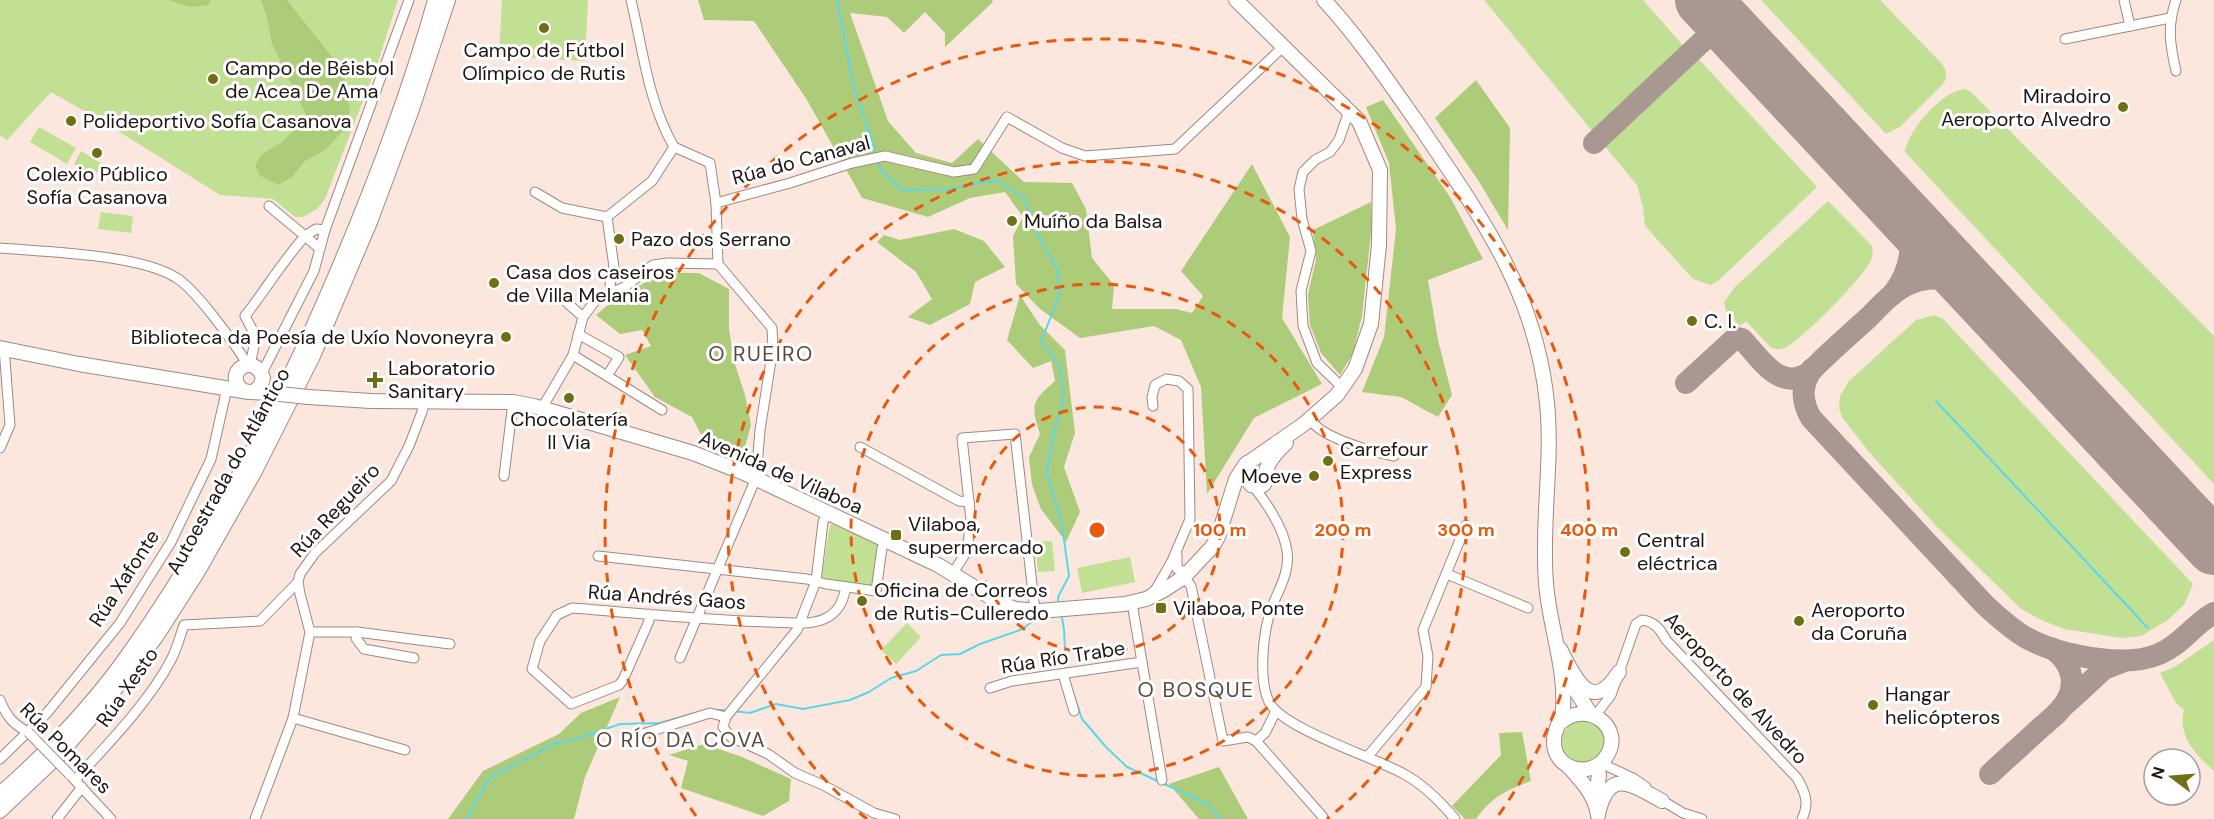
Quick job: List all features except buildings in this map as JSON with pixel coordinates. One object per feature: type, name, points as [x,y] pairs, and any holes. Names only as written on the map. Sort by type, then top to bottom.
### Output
[{"type":"highway","name":"Autoestrada do Atlántico","points":[[0,794],[73,723],[121,664],[163,603],[221,507],[278,402],[371,190],[435,0]]},
{"type":"highway","name":"Autoestrada do Atlántico","points":[[0,811],[59,755],[156,637],[197,573],[255,471],[314,356],[370,222],[411,112],[448,0]]},
{"type":"highway","points":[[1218,537],[1244,489],[1256,486],[1267,479],[1266,470],[1275,455],[1312,422],[1340,391],[1355,369],[1363,352],[1371,324],[1379,245],[1380,170],[1359,121],[1236,0]]},
{"type":"highway","points":[[1324,0],[1389,82],[1488,228],[1507,262],[1529,318],[1541,366],[1550,438],[1546,584],[1562,684],[1563,709],[1556,730],[1554,747],[1557,755],[1583,783],[1597,812]]},
{"type":"highway","name":"Avenida de Vilaboa","points":[[2,348],[79,364],[223,388],[308,397],[424,402],[513,402],[542,408],[693,453],[756,478],[953,573],[1000,603],[1015,609],[1037,611],[1071,609],[1139,601],[1164,590],[1188,574],[1205,556],[1218,537]]},
{"type":"highway","points":[[223,388],[248,368]]},
{"type":"highway","points":[[248,368],[263,378],[256,391],[235,381],[248,368]]},
{"type":"highway","points":[[1218,537],[1218,521],[1222,506],[1230,479],[1238,465],[1254,447],[1340,391]]},
{"type":"highway","points":[[1222,506],[1238,470],[1304,424],[1340,391]]},
{"type":"highway","points":[[1256,486],[1245,475],[1248,458],[1288,426]]},
{"type":"highway","points":[[1218,537],[1236,479],[1246,466],[1260,464],[1266,470]]},
{"type":"highway","points":[[1556,641],[1583,688],[1590,691],[1604,690],[1610,686],[1618,672]]},
{"type":"highway","points":[[1556,641],[1571,687],[1592,715],[1607,726],[1610,734],[1609,750],[1599,765],[1597,812]]},
{"type":"highway","points":[[1560,723],[1573,714],[1592,715]]},
{"type":"highway","points":[[1568,766],[1583,770],[1599,765]]},
{"type":"highway","points":[[1597,812],[1604,793],[1618,783],[1637,788],[1662,801]]},
{"type":"street","points":[[248,368],[273,352],[314,271],[325,230],[408,0]]},
{"type":"street","points":[[631,0],[652,97],[663,128],[674,147],[710,163],[716,203],[718,264],[772,328],[773,348],[760,430],[756,478],[680,658]]},
{"type":"street","points":[[2124,0],[2130,26]]},
{"type":"street","points":[[2176,0],[2169,30],[2176,71]]},
{"type":"street","points":[[2065,39],[2170,18]]},
{"type":"street","name":"Rúa do Canaval","points":[[716,203],[790,183],[852,162],[885,156],[954,172],[974,169],[1007,117],[1062,148],[1085,156],[1175,148],[1284,46]]},
{"type":"street","points":[[1340,391],[1317,363],[1303,326],[1301,291],[1311,251],[1302,219],[1299,189],[1303,172],[1315,160],[1330,152],[1339,140],[1349,111]]},
{"type":"street","points":[[536,192],[562,208],[607,217],[652,181],[674,147]]},
{"type":"street","points":[[269,206],[319,248]]},
{"type":"street","points":[[607,217],[614,267],[610,285],[612,294]]},
{"type":"street","points":[[248,368],[256,337],[244,316],[305,236],[316,229],[325,230]]},
{"type":"street","points":[[0,248],[113,259],[165,271],[185,283],[194,292],[234,345],[248,368]]},
{"type":"street","points":[[542,408],[573,355],[584,317],[595,301],[612,294],[653,265],[718,264]]},
{"type":"street","points":[[555,292],[584,317]]},
{"type":"street","points":[[578,334],[619,357],[608,376]]},
{"type":"street","points":[[0,448],[10,425],[2,348]]},
{"type":"street","points":[[573,355],[662,410]]},
{"type":"street","points":[[1154,406],[1152,397],[1155,385],[1166,379],[1179,381],[1188,389],[1190,519],[1156,589],[1139,601],[1142,662],[1162,780]]},
{"type":"street","name":"Rúa Xafonte","points":[[0,759],[47,713],[120,622],[171,542],[211,459],[223,388]]},
{"type":"street","name":"Rúa Regueiro","points":[[255,819],[292,718],[310,632],[298,582],[300,574],[315,553],[390,481],[409,446],[424,402]]},
{"type":"street","points":[[504,476],[513,402]]},
{"type":"street","points":[[1312,422],[1329,435],[1394,456]]},
{"type":"street","points":[[953,573],[968,551],[971,520],[962,438],[1015,434],[1037,611]]},
{"type":"street","points":[[860,447],[959,501],[969,502]]},
{"type":"street","points":[[1256,486],[1280,530],[1287,557],[1286,576],[1270,614],[1265,642],[1263,664],[1269,701],[1276,711],[1299,728],[1368,756],[1406,775],[1424,787],[1455,819]]},
{"type":"street","points":[[828,511],[823,522],[816,581],[797,630],[726,717],[723,727],[731,737],[768,754],[795,773],[824,785],[874,813],[895,819]]},
{"type":"street","points":[[1368,756],[1426,687],[1428,656],[1423,630],[1466,525]]},
{"type":"street","points":[[598,556],[717,568],[876,591],[885,540]]},
{"type":"street","points":[[1180,543],[1176,566],[1177,569],[1188,574],[1223,741],[1248,737],[1256,741],[1323,817]]},
{"type":"street","points":[[1447,574],[1528,608]]},
{"type":"street","name":"Rúa Xesto","points":[[76,780],[117,735],[161,676],[184,625],[260,621],[298,582]]},
{"type":"street","name":"Rúa Andrés Gaos","points":[[649,614],[649,621],[619,685],[571,704],[532,669],[540,641],[557,615],[572,608],[800,622],[822,620],[832,614],[842,603],[846,587]]},
{"type":"street","name":"Aeroporto de Alvedro","points":[[1592,715],[1611,695],[1636,624],[1642,620],[1650,621],[1797,778],[1804,791],[1807,804],[1802,819]]},
{"type":"street","points":[[310,632],[357,632],[450,644]]},
{"type":"street","points":[[357,632],[356,638],[364,649],[414,658]]},
{"type":"street","name":"Rúa Río Trabe","points":[[990,688],[1012,681],[1142,662]]},
{"type":"street","points":[[1064,674],[1074,711]]},
{"type":"street","name":"Rúa Pomares","points":[[0,700],[6,714],[16,726],[28,732],[111,819]]},
{"type":"street","points":[[1256,741],[1265,733],[1276,711]]},
{"type":"street","points":[[639,735],[710,713],[726,717]]},
{"type":"street","points":[[292,718],[405,750]]},
{"type":"street","points":[[1599,765],[1633,778],[1662,801],[1683,813],[1702,819]]},
{"type":"street","points":[[57,819],[76,780]]},
{"type":"green space","points":[[0,0],[398,0],[378,62],[325,199],[317,209],[303,217],[295,217],[273,199],[220,195],[107,124],[51,92],[7,140],[0,135]]},
{"type":"green space","points":[[168,0],[211,0],[208,5],[191,7]]},
{"type":"green space","points":[[261,0],[287,0],[339,66],[345,82],[350,111],[343,131],[325,150],[305,161],[291,178],[278,185],[259,175],[255,165],[262,154],[282,142],[307,117],[272,44]]},
{"type":"green space","name":"Campo de Fútbol Olímpico de Rutis","points":[[502,0],[588,0],[585,61],[499,56]]},
{"type":"green space","points":[[698,0],[992,0],[993,2],[945,47],[945,33],[925,12],[904,33],[887,17],[850,13],[888,121],[916,153],[952,163],[978,139],[1024,182],[1072,183],[1086,209],[1092,258],[1114,285],[1112,309],[1176,309],[1192,313],[1203,296],[1181,271],[1252,164],[1290,237],[1282,318],[1322,384],[1254,418],[1207,494],[1201,387],[1181,340],[1154,326],[1080,338],[1040,309],[1016,284],[1013,236],[1023,217],[1005,192],[970,198],[928,217],[862,198],[807,100],[754,21],[704,20]]},
{"type":"green space","points":[[1484,0],[1643,0],[1686,49],[1593,132]]},
{"type":"green space","points":[[1761,0],[1880,0],[1942,64],[1946,73],[1944,83],[1900,127],[1886,134]]},
{"type":"green space","points":[[1695,55],[1817,187],[1718,281],[1710,285],[1693,279],[1645,226],[1637,185],[1602,143]]},
{"type":"green space","points":[[1476,80],[1510,128],[1508,230],[1478,180],[1435,118]]},
{"type":"green space","points":[[1964,89],[1971,92],[2214,336],[2214,484],[1905,152],[1912,133],[1927,113],[1946,97]]},
{"type":"green space","points":[[1383,100],[1450,197],[1483,259],[1428,280],[1438,340],[1452,395],[1438,417],[1401,397],[1362,392],[1384,337],[1396,229],[1389,163],[1366,107]]},
{"type":"green space","points":[[39,127],[76,148],[67,164],[30,142]]},
{"type":"green space","points":[[81,151],[102,164],[95,176],[74,164]]},
{"type":"green space","points":[[1828,201],[1872,246],[1871,260],[1858,279],[1807,331],[1786,347],[1772,348],[1746,321],[1740,326],[1726,312],[1724,302],[1735,287]]},
{"type":"green space","points":[[1371,202],[1372,224],[1362,316],[1353,353],[1340,375],[1321,353],[1310,325],[1308,294],[1316,260],[1313,230]]},
{"type":"green space","points":[[101,212],[133,216],[131,233],[98,229]]},
{"type":"green space","points":[[954,229],[984,241],[1005,267],[975,282],[970,304],[930,325],[908,317],[932,299],[916,272],[877,242],[884,235],[900,240]]},
{"type":"green space","points":[[662,273],[699,273],[729,289],[729,329],[734,361],[745,395],[751,425],[742,457],[706,445],[692,417],[655,397],[625,355],[651,346],[642,330],[620,334],[596,315],[614,300]]},
{"type":"green space","points":[[1020,295],[1039,324],[1065,350],[1075,433],[1064,467],[1080,512],[1066,542],[1041,509],[1032,485],[1029,457],[1040,434],[1035,416],[1035,404],[1055,381],[1051,361],[1033,368],[1007,340]]},
{"type":"green space","points":[[1934,315],[1943,319],[2193,584],[2184,605],[2168,620],[2141,636],[2122,638],[2064,629],[2020,608],[1937,527],[1869,452],[1842,417],[1839,408],[1840,396],[1849,381],[1916,320]]},
{"type":"green space","points":[[838,522],[877,544],[874,582],[870,587],[824,580],[822,576],[829,530],[831,524]]},
{"type":"green space","points":[[1052,541],[1055,571],[1038,572],[1035,542]]},
{"type":"green space","points":[[1130,557],[1135,582],[1082,593],[1077,568]]},
{"type":"green space","points":[[907,623],[921,637],[896,664],[881,650]]},
{"type":"green space","points":[[2214,640],[2214,771],[2202,759],[2202,747],[2192,747],[2186,737],[2183,728],[2184,710],[2176,703],[2160,673],[2176,666]]},
{"type":"green space","points":[[620,697],[585,777],[574,819],[448,819],[483,771],[559,734],[581,713]]},
{"type":"green space","points":[[1584,720],[1599,727],[1606,742],[1599,757],[1584,764],[1569,757],[1562,742],[1569,727]]},
{"type":"green space","points":[[1522,732],[1531,781],[1500,795],[1476,819],[1465,819],[1452,806],[1501,755],[1499,733]]},
{"type":"green space","points":[[704,744],[742,757],[791,779],[789,801],[763,816],[681,788],[688,761],[669,755]]},
{"type":"green space","points":[[1219,767],[1248,819],[1199,819],[1169,784]]},
{"type":"waterway","points":[[837,0],[853,83],[876,154]]},
{"type":"waterway","points":[[877,159],[881,170],[902,190],[951,189],[996,180],[1025,199],[1038,235],[1057,269],[1060,293],[1041,342],[1060,366],[1063,400],[1052,441],[1047,473],[1062,525],[1069,576],[1058,597],[1059,605]]},
{"type":"waterway","points":[[1936,401],[2148,628]]},
{"type":"waterway","points":[[1061,613],[1066,670]]},
{"type":"waterway","points":[[734,711],[750,713],[776,704],[803,709],[850,700],[869,692],[891,678],[916,671],[941,655],[960,654],[980,644],[1020,630],[1041,616]]},
{"type":"waterway","points":[[1071,687],[1082,719],[1127,767],[1208,804],[1219,819]]},
{"type":"waterway","points":[[713,710],[728,710]]},
{"type":"waterway","points":[[467,819],[489,778],[556,743],[577,739],[620,724],[660,723],[702,711]]},
{"type":"taxiway","points":[[1594,143],[1723,22]]},
{"type":"taxiway","points":[[1893,294],[1904,275],[1910,254],[1909,233],[1901,212]]},
{"type":"taxiway","points":[[1686,383],[1737,338],[1742,339],[1772,371],[1789,379],[1799,377],[1810,372],[1891,295],[1915,282],[1944,279],[1962,284],[1977,294]]},
{"type":"taxiway","points":[[1812,369],[1804,387],[1805,405],[1811,418],[1985,605],[2025,637],[2038,644],[2091,658],[2110,660],[2145,658],[2167,650],[2214,613]]},
{"type":"taxiway","points":[[2204,536],[2214,553]]},
{"type":"taxiway","points":[[1990,774],[2054,716],[2067,700],[2072,685],[2070,671],[2063,658],[2051,648]]},
{"type":"taxiway","points":[[2066,704],[2104,669],[2122,662]]},
{"type":"runway","points":[[1703,0],[2214,547]]},
{"type":"place","name":"Campo de Fútbol Olímpico de Rutis","points":[[544,28]]},
{"type":"place","name":"Campo de Béisbol de Acea De Ama","points":[[213,79]]},
{"type":"place","name":"Miradoiro Aeroporto Alvedro","points":[[2123,107]]},
{"type":"place","name":"Polideportivo Sofía Casanova","points":[[71,121]]},
{"type":"place","name":"Colexio Público Sofía Casanova","points":[[97,153]]},
{"type":"place","name":"Muíño da Balsa","points":[[1012,221]]},
{"type":"place","name":"Pazo dos Serrano","points":[[619,239]]},
{"type":"place","name":"Casa dos caseiros de Villa Melania","points":[[494,283]]},
{"type":"place","name":"C. I.","points":[[1692,321]]},
{"type":"place","name":"Biblioteca da Poesía de Uxío Novoneyra","points":[[506,337]]},
{"type":"place","name":"Laboratorio Sanitary","points":[[375,380]]},
{"type":"place","name":"Chocolatería Il Via","points":[[569,398]]},
{"type":"place","name":"Carrefour Express","points":[[1328,461]]},
{"type":"place","name":"Moeve","points":[[1314,476]]},
{"type":"place","name":"Vilaboa, supermercado","points":[[896,535]]},
{"type":"place","name":"Central eléctrica","points":[[1625,552]]},
{"type":"place","name":"Oficina de Correos de Rutis-Culleredo","points":[[862,601]]},
{"type":"place","name":"Vilaboa, Ponte","points":[[1161,608]]},
{"type":"place","name":"Aeroporto da Coruña","points":[[1799,621]]},
{"type":"place","name":"Hangar helicópteros","points":[[1873,705]]},
{"type":"district","name":"O RUEIRO","points":[[761,354]]},
{"type":"district","name":"O BOSQUE","points":[[1196,690]]},
{"type":"district","name":"O RÍO DA COVA","points":[[681,740]]}]
